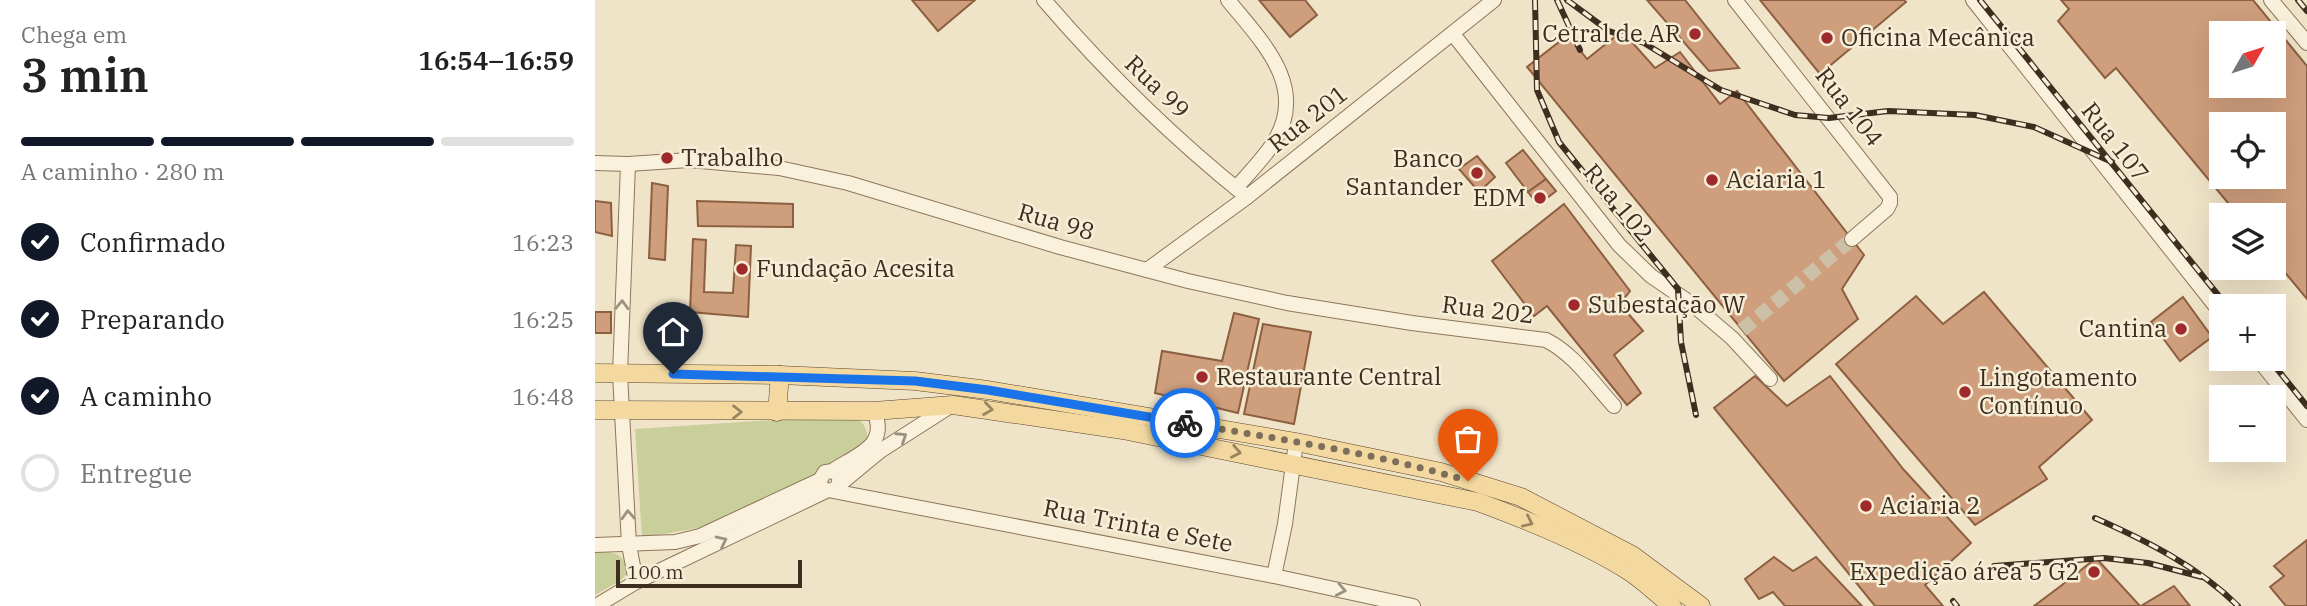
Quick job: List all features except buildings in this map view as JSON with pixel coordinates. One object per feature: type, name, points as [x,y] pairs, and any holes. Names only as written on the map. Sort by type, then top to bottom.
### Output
[{"type":"main road","points":[[595,373],[780,375],[951,385],[1296,442],[1441,472],[1521,497],[1701,606]]},
{"type":"main road","points":[[777,412],[780,375]]},
{"type":"main road","points":[[595,410],[874,411],[953,405],[1123,430],[1478,502],[1509,513],[1601,555],[1628,562],[1672,606]]},
{"type":"street","name":"Rua 99","points":[[1044,0],[1132,96],[1200,160],[1242,193]]},
{"type":"street","points":[[1227,0],[1270,52],[1287,93],[1286,119],[1242,193]]},
{"type":"street","name":"Rua 201","points":[[1147,270],[1242,193],[1494,0]]},
{"type":"street","name":"Rua 104","points":[[1735,0],[1890,197],[1887,209],[1852,239]]},
{"type":"street","name":"Rua 107","points":[[1973,0],[2209,298]]},
{"type":"street","points":[[2271,0],[2307,43]]},
{"type":"street","name":"Rua 102","points":[[1453,34],[1619,245],[1651,276],[1737,334],[1770,379]]},
{"type":"street","name":"Rua 98","points":[[595,163],[689,160],[779,168],[848,183],[1060,247],[1147,270],[1287,303],[1412,323]]},
{"type":"street","points":[[628,164],[620,373],[629,545],[636,582]]},
{"type":"street","name":"Rua 202","points":[[1412,323],[1546,340],[1560,347],[1614,407]]},
{"type":"street","points":[[2268,371],[2307,420]]},
{"type":"street","points":[[596,606],[636,582],[832,484],[953,405]]},
{"type":"street","points":[[595,545],[675,542],[700,536],[832,484],[878,438],[880,428],[874,411]]},
{"type":"street","points":[[1274,576],[1285,524],[1296,442]]},
{"type":"street","name":"Rua Trinta e Sete","points":[[832,484],[852,496],[1274,576],[1389,603],[1413,606]]},
{"type":"green space","points":[[850,415],[865,426],[867,433],[868,438],[858,452],[708,526],[642,538],[635,429]]},
{"type":"green space","points":[[595,552],[614,553],[621,557],[626,575],[595,595]]},
{"type":"tunnel","points":[[1742,330],[1852,239]]},
{"type":"railway","points":[[1535,0],[1537,90],[1559,142],[1678,289],[1681,342],[1696,415]]},
{"type":"railway","points":[[1557,0],[1580,50]]},
{"type":"railway","points":[[1567,0],[1609,31],[1644,43],[1721,90],[1795,115],[1829,118],[1888,111],[1975,115],[2034,127],[2112,162]]},
{"type":"railway","points":[[1980,0],[2217,294]]},
{"type":"railway","points":[[2298,0],[2307,11]]},
{"type":"railway","points":[[2279,371],[2307,406]]},
{"type":"railway","points":[[2095,518],[2189,567],[2238,606]]},
{"type":"railway","points":[[1994,566],[2104,558],[2148,563],[2202,577]]},
{"type":"railway","points":[[1953,601],[1957,606]]},
{"type":"way so far","points":[[1185,423],[1296,442],[1441,472],[1468,481]]},
{"type":"place","name":"Cetral de AR","points":[[1695,34]]},
{"type":"place","name":"Oficina Mecânica","points":[[1827,38]]},
{"type":"place","name":"Trabalho","points":[[667,158]]},
{"type":"place","name":"Banco Santander","points":[[1477,173]]},
{"type":"place","name":"Aciaria 1","points":[[1712,180]]},
{"type":"place","name":"EDM","points":[[1540,198]]},
{"type":"place","name":"Fundação Acesita","points":[[742,269]]},
{"type":"place","name":"Subestação W","points":[[1574,305]]},
{"type":"place","name":"Cantina","points":[[2181,329]]},
{"type":"place","name":"Restaurante Central","points":[[1202,377]]},
{"type":"place","name":"Lingotamento Contínuo","points":[[1965,392]]},
{"type":"place","name":"Aciaria 2","points":[[1866,506]]},
{"type":"place","name":"Expedição área 5 G2","points":[[2094,572]]},
{"type":"route","points":[[673,374],[915,381],[988,390],[1185,423]]}]
